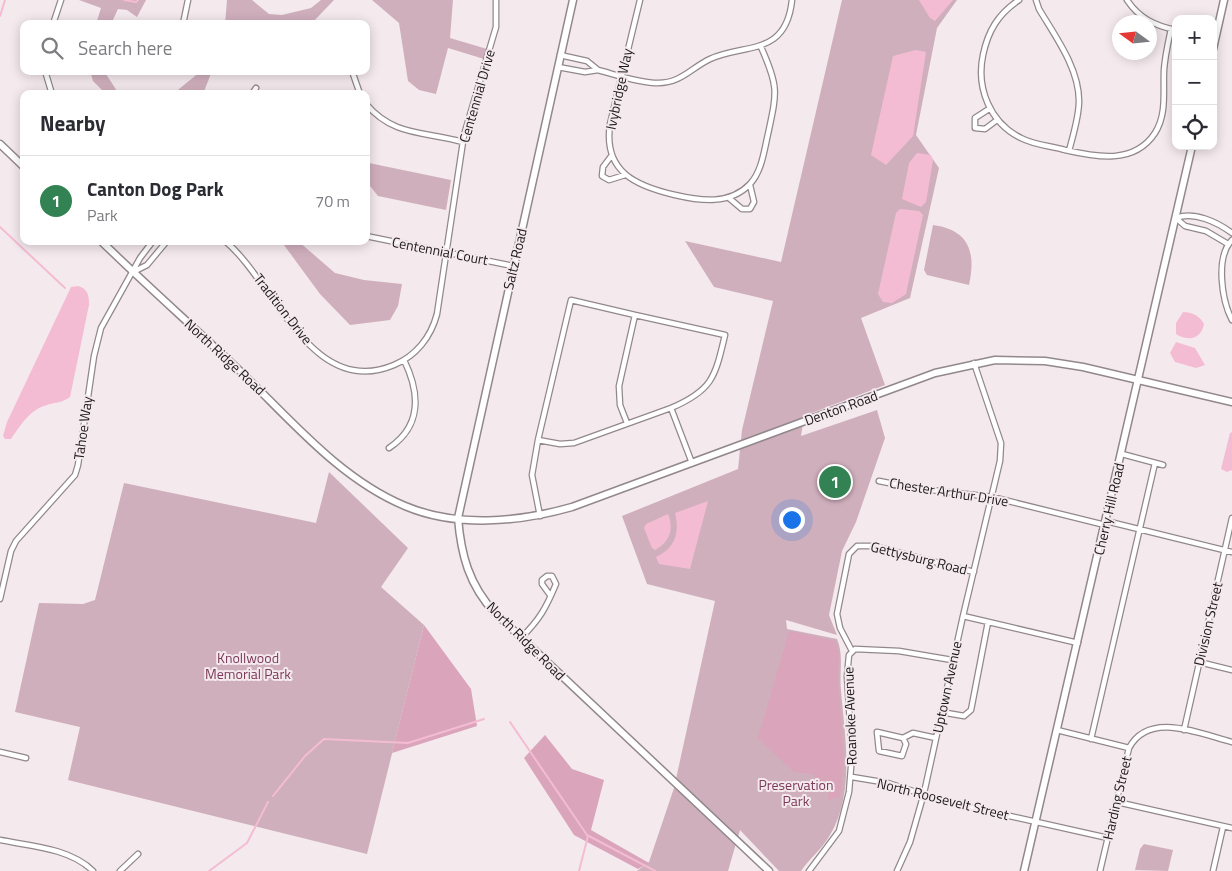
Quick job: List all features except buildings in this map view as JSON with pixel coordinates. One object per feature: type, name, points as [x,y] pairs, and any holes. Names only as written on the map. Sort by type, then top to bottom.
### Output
[{"type":"street","points":[[54,20],[61,0]]},
{"type":"street","points":[[184,20],[188,0]]},
{"type":"street","name":"Centennial Drive","points":[[447,251],[463,142],[496,27],[496,0]]},
{"type":"street","name":"Saltz Road","points":[[458,518],[573,0]]},
{"type":"street","name":"Ivybridge Way","points":[[625,175],[612,155],[609,128],[640,0]]},
{"type":"street","points":[[560,55],[586,61],[598,70],[621,76],[659,83],[675,80],[717,56],[761,47],[774,38],[783,27],[789,15],[792,0]]},
{"type":"street","points":[[1019,0],[999,17],[991,30],[984,48],[981,78],[990,109],[998,120],[1020,138],[1069,150],[1116,157],[1132,152],[1150,139],[1163,114],[1164,70],[1172,34]]},
{"type":"street","points":[[1036,0],[1039,9],[1071,67],[1077,84],[1078,106],[1069,150]]},
{"type":"street","points":[[1127,0],[1135,11],[1148,21],[1172,29]]},
{"type":"street","points":[[1217,27],[1224,0]]},
{"type":"street","points":[[612,155],[603,167],[602,176],[609,180],[625,175],[638,185],[700,200],[729,198],[750,185],[761,163],[776,95],[772,70],[761,47]]},
{"type":"street","points":[[558,66],[585,72],[598,70]]},
{"type":"street","points":[[46,75],[51,90]]},
{"type":"street","points":[[353,75],[359,90]]},
{"type":"street","points":[[370,108],[384,121],[398,128],[463,142]]},
{"type":"street","points":[[990,109],[976,118],[975,128],[985,129],[998,120]]},
{"type":"street","points":[[0,144],[20,163]]},
{"type":"street","name":"Cherry Hill Road","points":[[1024,871],[1191,150]]},
{"type":"street","points":[[729,198],[742,209],[750,209],[754,202],[750,185]]},
{"type":"street","points":[[1232,233],[1221,224],[1194,216],[1185,215],[1176,218],[1185,226],[1206,230],[1230,242],[1225,252],[1222,293],[1232,320]]},
{"type":"street","name":"Centennial Court","points":[[370,237],[513,266]]},
{"type":"street","name":"North Ridge Road","points":[[105,245],[344,469],[405,506],[458,518],[461,547],[470,576],[488,604],[521,638],[769,871]]},
{"type":"street","points":[[134,272],[140,258],[150,245]]},
{"type":"street","points":[[134,272],[147,265],[164,245]]},
{"type":"street","name":"Tradition Drive","points":[[229,245],[244,259],[296,330],[324,357],[345,367],[362,370],[383,369],[404,360],[416,351],[432,328],[437,314],[447,251]]},
{"type":"street","name":"Tahoe Way","points":[[0,599],[11,551],[16,541],[68,484],[76,470],[94,356],[101,328],[117,297],[134,272]]},
{"type":"street","points":[[538,440],[560,444],[574,442],[672,408],[695,397],[710,382],[716,370],[725,335],[571,300],[538,440],[532,475],[540,516]]},
{"type":"street","points":[[626,423],[620,405],[619,386],[635,316]]},
{"type":"street","points":[[389,448],[409,431],[413,417],[414,388],[404,360]]},
{"type":"street","name":"Denton Road","points":[[458,518],[502,521],[540,516],[582,504],[935,373],[974,363],[1013,360],[1083,367],[1232,402]]},
{"type":"street","name":"Uptown Avenue","points":[[897,871],[910,841],[924,793],[952,660],[1000,461],[1001,443],[974,363]]},
{"type":"street","points":[[672,408],[692,463]]},
{"type":"street","points":[[1122,454],[1163,465]]},
{"type":"street","points":[[1091,739],[1155,463]]},
{"type":"street","name":"Chester Arthur Drive","points":[[879,481],[914,488],[992,497],[1232,552]]},
{"type":"street","name":"Division Street","points":[[1184,730],[1232,518]]},
{"type":"street","name":"Gettysburg Road","points":[[852,651],[840,628],[837,614],[849,554],[857,546],[873,546],[974,572]]},
{"type":"street","points":[[521,638],[542,617],[550,595]]},
{"type":"street","points":[[963,616],[1078,643]]},
{"type":"street","points":[[941,712],[964,716],[970,710],[988,622]]},
{"type":"street","name":"Roanoke Avenue","points":[[810,871],[839,831],[852,777],[847,676],[849,655],[854,649],[899,651],[952,660]]},
{"type":"street","points":[[1199,662],[1232,670]]},
{"type":"street","name":"Harding Street","points":[[1100,871],[1129,748],[1138,735],[1164,726],[1232,742]]},
{"type":"street","points":[[1057,730],[1129,748]]},
{"type":"street","points":[[903,738],[906,744],[902,756],[879,751],[877,732],[903,738],[913,733],[936,738]]},
{"type":"street","points":[[0,752],[26,758]]},
{"type":"street","name":"North Roosevelt Street","points":[[852,777],[888,783],[924,793],[947,802],[1108,838]]},
{"type":"street","points":[[1117,802],[1232,828]]},
{"type":"street","points":[[1213,871],[1223,826]]},
{"type":"street","points":[[0,840],[70,856],[84,862],[92,871]]},
{"type":"street","points":[[120,871],[138,854]]},
{"type":"green space","points":[[79,0],[146,0],[137,17],[127,10],[118,9],[113,20],[97,20],[101,8]]},
{"type":"green space","points":[[227,0],[252,0],[269,14],[282,15],[311,8],[321,0],[334,0],[315,20],[225,20]]},
{"type":"green space","points":[[372,0],[453,0],[450,38],[487,49],[484,59],[448,48],[436,94],[419,90],[408,81],[399,23]]},
{"type":"green space","name":"Preservation Park","points":[[842,0],[957,0],[937,28],[916,135],[939,168],[910,298],[861,318],[885,385],[804,416],[801,436],[877,410],[885,438],[856,522],[842,551],[829,615],[837,635],[786,620],[787,629],[837,639],[839,645],[846,746],[846,783],[843,801],[838,819],[830,835],[801,871],[779,871],[740,830],[728,871],[637,871],[649,862],[674,788],[715,601],[647,584],[622,516],[738,469],[742,430],[773,301],[714,287],[685,241],[781,262]]},
{"type":"green space","points":[[91,75],[107,75],[116,90],[102,90],[93,81]]},
{"type":"green space","points":[[196,75],[210,75],[205,90],[178,90]]},
{"type":"green space","points":[[370,163],[451,180],[446,210],[378,196],[370,186]]},
{"type":"green space","points":[[933,225],[955,232],[967,245],[972,263],[969,285],[927,275],[924,270]]},
{"type":"green space","points":[[284,245],[303,245],[335,273],[364,280],[402,284],[398,306],[390,320],[350,325],[320,294]]},
{"type":"green space","name":"Knollwood Memorial Park","points":[[329,472],[408,548],[381,587],[424,625],[367,854],[68,780],[80,727],[15,712],[39,603],[83,604],[95,600],[124,483],[316,523]]},
{"type":"green space","points":[[1144,844],[1173,850],[1168,871],[1135,870],[1140,849]]},
{"type":"shaded area","points":[[919,0],[953,0],[935,21],[930,18]]},
{"type":"shaded area","points":[[916,50],[926,52],[913,136],[886,165],[871,155],[893,56]]},
{"type":"shaded area","points":[[917,153],[931,155],[933,160],[926,202],[921,207],[902,199],[909,163]]},
{"type":"shaded area","points":[[900,209],[919,211],[923,215],[906,294],[892,303],[883,302],[878,294],[896,213]]},
{"type":"shaded area","points":[[78,286],[87,293],[89,305],[70,397],[35,410],[11,439],[5,439],[3,436],[7,422],[71,287]]},
{"type":"shaded area","points":[[1183,312],[1195,315],[1204,324],[1200,333],[1194,338],[1185,338],[1176,334],[1176,323]]},
{"type":"shaded area","points":[[1176,342],[1195,348],[1205,365],[1196,368],[1175,362],[1170,353]]},
{"type":"shaded area","points":[[1232,432],[1232,470],[1227,472],[1221,469],[1230,433]]},
{"type":"shaded area","points":[[708,501],[690,569],[659,564],[656,557],[668,549],[676,533],[675,513]]},
{"type":"shaded area","points":[[668,514],[671,525],[669,535],[664,543],[655,550],[652,548],[644,528],[646,524]]},
{"type":"shaded area","points":[[424,625],[471,689],[477,726],[392,753]]},
{"type":"shaded area","points":[[789,631],[835,641],[837,646],[843,754],[840,797],[828,800],[828,790],[820,786],[813,774],[794,772],[758,738]]},
{"type":"shaded area","points":[[545,735],[572,769],[604,780],[591,830],[649,863],[638,869],[574,835],[524,758]]},
{"type":"waterway","points":[[0,16],[5,0]]},
{"type":"waterway","points":[[124,0],[136,2],[138,0]]},
{"type":"waterway","points":[[0,227],[65,288]]},
{"type":"waterway","points":[[273,796],[305,756],[324,739],[408,743],[484,719]]},
{"type":"waterway","points":[[510,722],[587,835],[655,871]]},
{"type":"waterway","points":[[209,871],[247,843],[268,802]]},
{"type":"waterway","points":[[579,871],[588,836]]},
{"type":"place","name":"Canton Dog Park","points":[[835,482]]}]
